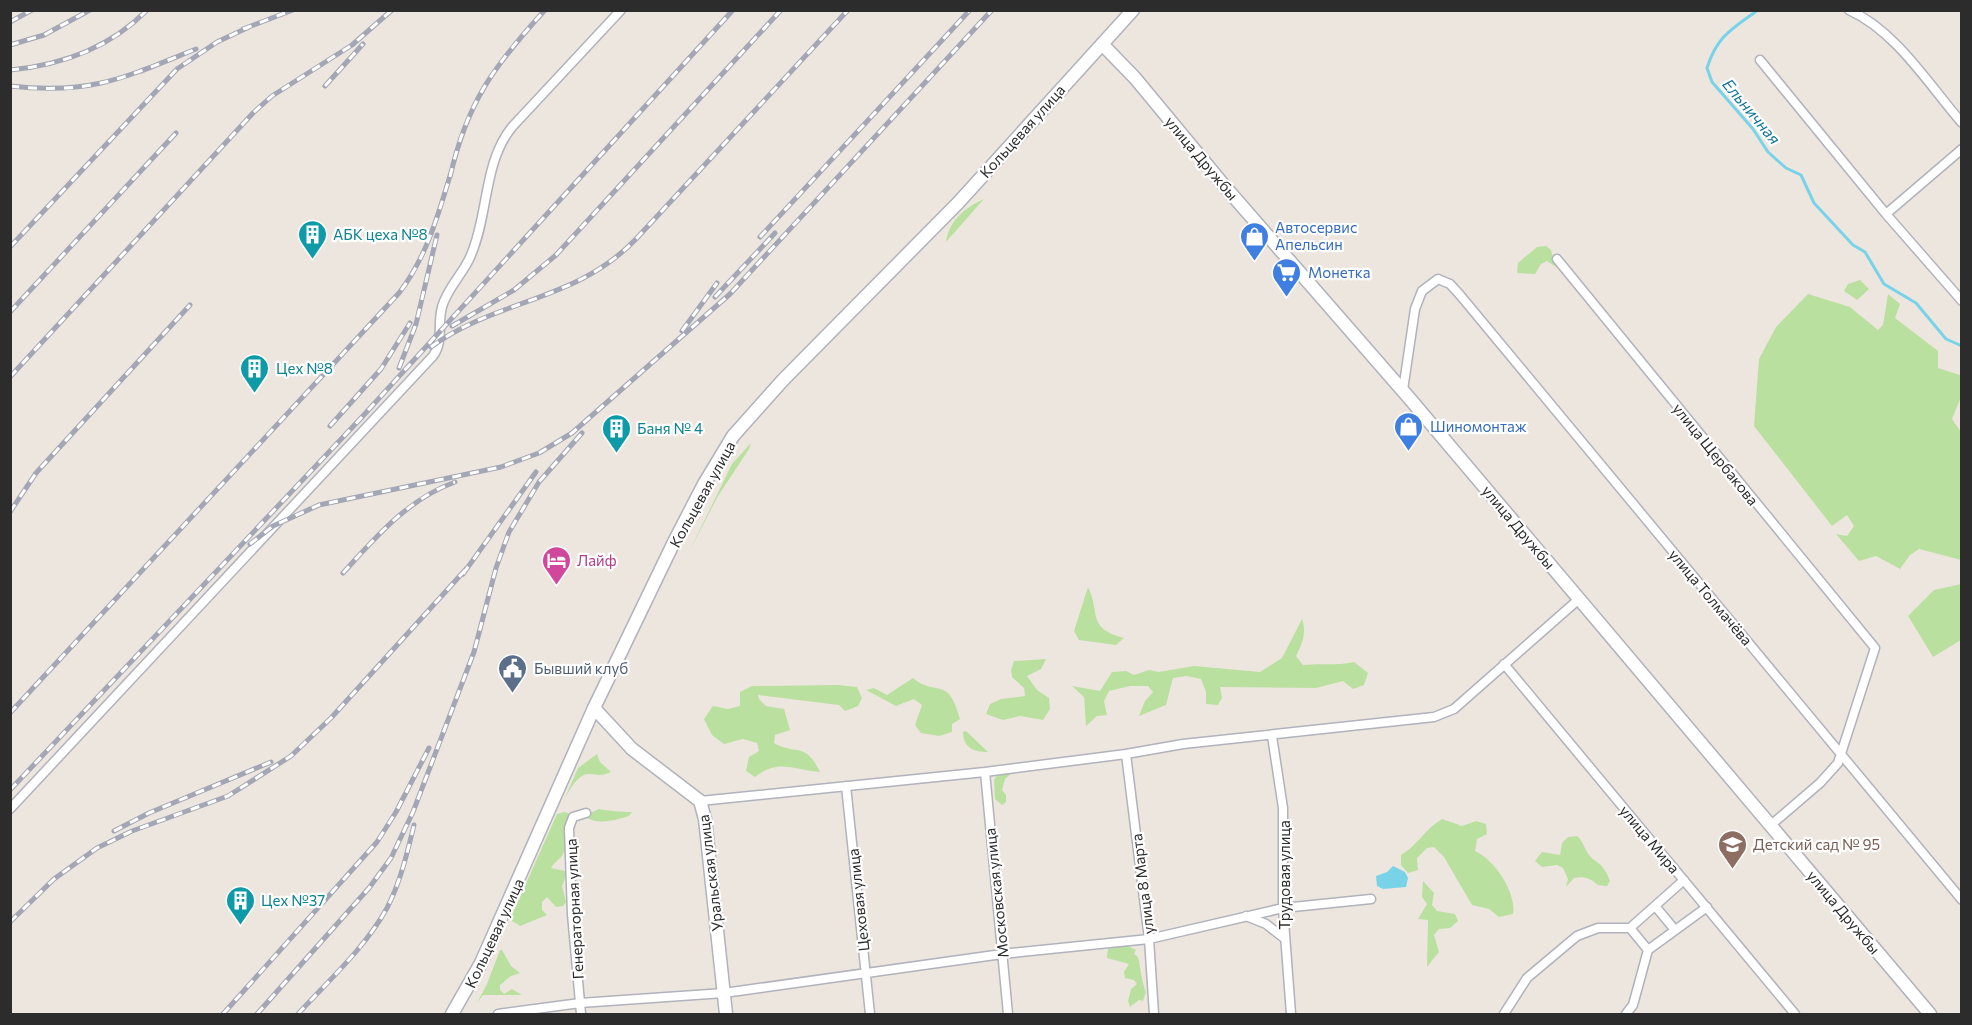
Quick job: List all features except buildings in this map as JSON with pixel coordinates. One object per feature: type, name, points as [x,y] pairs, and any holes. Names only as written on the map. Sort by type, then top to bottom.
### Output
[{"type":"street","points":[[10,809],[433,356],[439,347],[444,300],[466,265],[476,242],[499,147],[512,127],[621,10]]},
{"type":"street","name":"Кольцевая улица","points":[[452,1014],[482,963],[594,708],[689,514],[733,436],[783,380],[951,210],[1133,10]]},
{"type":"street","points":[[1849,10],[1864,19],[1895,45],[1962,123]]},
{"type":"street","name":"улица Дружбы","points":[[1102,44],[1135,78],[1227,189],[1403,390],[1930,1014]]},
{"type":"street","points":[[1761,60],[1886,214],[1962,301]]},
{"type":"street","points":[[1886,214],[1962,149]]},
{"type":"street","name":"улица Щербакова","points":[[1557,259],[1875,648],[1842,753]]},
{"type":"street","name":"улица Толмачёва","points":[[1403,390],[1415,309],[1422,291],[1438,279],[1450,284],[1460,295],[1962,900]]},
{"type":"street","points":[[700,801],[985,772],[1126,754],[1183,744],[1272,736],[1443,714],[1454,709],[1580,599]]},
{"type":"street","name":"улица Мира","points":[[1504,664],[1796,1014]]},
{"type":"street","name":"Уральская улица","points":[[594,708],[632,749],[700,801],[705,819],[726,1014]]},
{"type":"street","name":"Трудовая улица","points":[[1272,736],[1283,808],[1282,908],[1291,1014]]},
{"type":"street","points":[[1771,825],[1832,772],[1842,753]]},
{"type":"street","name":"улица 8 Марта","points":[[1126,754],[1149,939],[1154,1014]]},
{"type":"street","name":"Московская улица","points":[[985,772],[1008,1014]]},
{"type":"street","name":"Цеховая улица","points":[[846,786],[870,1014]]},
{"type":"street","name":"Генераторная улица","points":[[581,1014],[572,914],[569,828],[573,817],[586,813]]},
{"type":"street","points":[[1504,1014],[1527,978],[1577,936],[1598,927],[1630,927],[1684,880]]},
{"type":"street","points":[[498,1014],[580,1003],[724,993],[1002,954],[1149,939],[1282,908],[1371,899]]},
{"type":"street","points":[[1655,906],[1675,930]]},
{"type":"street","points":[[1626,1014],[1633,1005],[1648,950],[1707,907]]},
{"type":"street","points":[[1246,916],[1266,924],[1284,938]]},
{"type":"street","points":[[1630,927],[1648,950]]},
{"type":"green space","points":[[984,199],[946,242],[950,228],[959,216]]},
{"type":"green space","points":[[1546,246],[1551,250],[1556,267],[1547,261],[1541,264],[1535,274],[1517,273],[1518,263],[1537,247]]},
{"type":"green space","points":[[1860,280],[1869,289],[1857,300],[1844,291],[1848,284]]},
{"type":"green space","points":[[1808,294],[1850,307],[1878,330],[1883,325],[1888,294],[1900,304],[1895,318],[1938,351],[1938,368],[1960,375],[1961,397],[1952,419],[1961,432],[1961,560],[1919,549],[1910,555],[1900,569],[1876,556],[1859,561],[1836,534],[1847,536],[1854,526],[1847,515],[1832,526],[1754,426],[1759,359],[1776,327]]},
{"type":"green space","points":[[751,443],[718,496],[689,552],[732,464]]},
{"type":"green space","points":[[1961,584],[1961,640],[1933,657],[1908,616],[1934,590]]},
{"type":"green space","points":[[1088,587],[1099,624],[1112,634],[1124,638],[1116,645],[1079,640],[1074,631]]},
{"type":"green space","points":[[1302,619],[1304,634],[1296,656],[1303,665],[1354,662],[1368,673],[1364,685],[1353,689],[1343,681],[1316,688],[1220,687],[1222,698],[1218,705],[1206,704],[1206,692],[1201,679],[1186,676],[1173,678],[1166,705],[1139,716],[1145,701],[1153,692],[1148,686],[1130,686],[1109,691],[1104,701],[1107,715],[1097,716],[1086,726],[1084,697],[1072,686],[1100,691],[1112,672],[1126,671],[1134,675],[1149,670],[1159,672],[1194,666],[1260,672],[1282,658]]},
{"type":"green space","points":[[1046,659],[1041,669],[1027,676],[1037,690],[1049,698],[1050,709],[1043,720],[1020,716],[1003,720],[986,714],[990,704],[1001,699],[1025,696],[1024,688],[1012,677],[1011,670],[1014,661]]},
{"type":"green space","points":[[913,678],[921,684],[941,689],[951,696],[960,719],[952,724],[952,732],[939,736],[921,733],[915,725],[922,705],[914,699],[896,706],[866,690],[874,688],[887,695]]},
{"type":"green space","points":[[838,685],[857,687],[862,698],[858,706],[845,711],[839,705],[758,695],[766,706],[784,709],[790,730],[775,735],[774,743],[810,756],[820,772],[779,767],[763,771],[755,777],[746,771],[749,757],[759,751],[757,743],[743,739],[724,744],[712,735],[704,719],[713,706],[728,709],[740,706],[740,692],[752,686]]},
{"type":"green space","points":[[966,731],[988,752],[970,748],[965,742],[963,732]]},
{"type":"green space","points":[[597,754],[600,762],[611,772],[580,777],[565,798],[578,768]]},
{"type":"green space","points":[[1014,771],[1005,779],[1002,790],[1006,795],[1006,802],[1002,805],[995,799],[994,780],[998,773]]},
{"type":"green space","points":[[599,809],[632,812],[629,816],[608,821],[587,818],[588,814]]},
{"type":"green space","points":[[568,813],[569,817],[568,842],[564,853],[551,868],[565,871],[567,874],[562,886],[566,902],[563,906],[556,907],[547,897],[542,902],[542,910],[547,915],[520,926],[512,921],[512,915],[557,814]]},
{"type":"green space","points":[[1442,819],[1462,826],[1476,821],[1486,824],[1487,834],[1477,839],[1475,851],[1490,861],[1503,878],[1511,896],[1513,914],[1499,917],[1489,909],[1472,905],[1444,857],[1434,847],[1427,848],[1417,858],[1418,870],[1408,873],[1401,865],[1401,855]]},
{"type":"green space","points":[[1577,836],[1590,856],[1604,869],[1610,881],[1607,886],[1598,885],[1590,879],[1581,877],[1574,878],[1566,887],[1568,879],[1563,868],[1557,865],[1542,867],[1535,861],[1542,852],[1560,855],[1562,843],[1568,837]]},
{"type":"green space","points":[[1423,881],[1434,893],[1432,905],[1437,911],[1455,914],[1458,921],[1450,928],[1439,929],[1434,935],[1439,952],[1427,967],[1428,920],[1418,919],[1427,904],[1422,897]]},
{"type":"green space","points":[[1126,945],[1136,950],[1134,954],[1138,957],[1146,992],[1143,1001],[1139,1000],[1130,1007],[1128,1001],[1131,989],[1137,984],[1134,980],[1125,978],[1124,972],[1129,964],[1107,958],[1108,949]]},
{"type":"green space","points":[[500,950],[511,966],[520,973],[511,976],[500,985],[500,990],[504,994],[512,989],[522,995],[483,995],[477,1003],[487,984]]},
{"type":"water","points":[[1393,866],[1405,872],[1408,878],[1406,887],[1383,889],[1377,886],[1376,876],[1387,872]]},
{"type":"waterway","name":"Ельничная","points":[[1758,10],[1726,34],[1716,48],[1707,68],[1712,82],[1753,129],[1768,152],[1786,168],[1801,175],[1814,203],[1853,245],[1865,252],[1884,284],[1916,303],[1946,339],[1962,346]]},
{"type":"railway","points":[[10,22],[32,10]]},
{"type":"railway","points":[[10,45],[44,35],[90,10]]},
{"type":"railway","points":[[10,70],[48,64],[84,52],[117,35],[147,10]]},
{"type":"railway","points":[[243,29],[293,10]]},
{"type":"railway","points":[[10,377],[253,113],[272,96],[352,45],[392,10]]},
{"type":"railway","points":[[450,177],[465,127],[485,86],[511,49],[545,10]]},
{"type":"railway","points":[[10,790],[362,417],[733,10]]},
{"type":"railway","points":[[452,326],[514,290],[556,255],[781,10]]},
{"type":"railway","points":[[431,347],[456,331],[562,288],[588,276],[613,260],[636,239],[848,10]]},
{"type":"railway","points":[[760,237],[970,10]]},
{"type":"railway","points":[[250,544],[273,526],[319,505],[501,467],[539,453],[572,433],[730,294],[992,10]]},
{"type":"railway","points":[[10,247],[177,69],[217,42],[249,27]]},
{"type":"railway","points":[[325,86],[363,44]]},
{"type":"railway","points":[[10,86],[63,88],[106,82],[196,49]]},
{"type":"railway","points":[[10,312],[176,133]]},
{"type":"railway","points":[[10,713],[399,293],[425,249],[452,169]]},
{"type":"railway","points":[[715,297],[775,233]]},
{"type":"railway","points":[[399,368],[416,324],[437,235]]},
{"type":"railway","points":[[682,331],[717,283]]},
{"type":"railway","points":[[10,512],[36,473],[190,305]]},
{"type":"railway","points":[[330,426],[381,369],[410,323]]},
{"type":"railway","points":[[257,1014],[369,888],[391,858],[413,812],[474,652],[496,568],[509,532],[539,482],[582,433]]},
{"type":"railway","points":[[463,574],[536,472]]},
{"type":"railway","points":[[343,573],[394,520],[422,498],[455,482]]},
{"type":"railway","points":[[10,922],[54,879],[97,848],[132,831],[228,796],[291,756],[331,718],[467,568]]},
{"type":"railway","points":[[223,1014],[377,842],[396,812],[429,748]]},
{"type":"railway","points":[[114,831],[149,813],[271,762]]},
{"type":"railway","points":[[298,1014],[346,964],[378,923],[396,889],[414,825]]},
{"type":"place","name":"АБК цеха №8","points":[[312,260]]},
{"type":"place","name":"Автосервис Апельсин","points":[[1254,262]]},
{"type":"place","name":"Монетка","points":[[1287,298]]},
{"type":"place","name":"Цех №8","points":[[255,394]]},
{"type":"place","name":"Шиномонтаж","points":[[1409,452]]},
{"type":"place","name":"Баня № 4","points":[[616,454]]},
{"type":"place","name":"Лайф","points":[[556,586]]},
{"type":"place","name":"Бывший клуб","points":[[513,694]]},
{"type":"place","name":"Детский сад № 95","points":[[1732,870]]},
{"type":"place","name":"Цех №37","points":[[240,926]]}]
